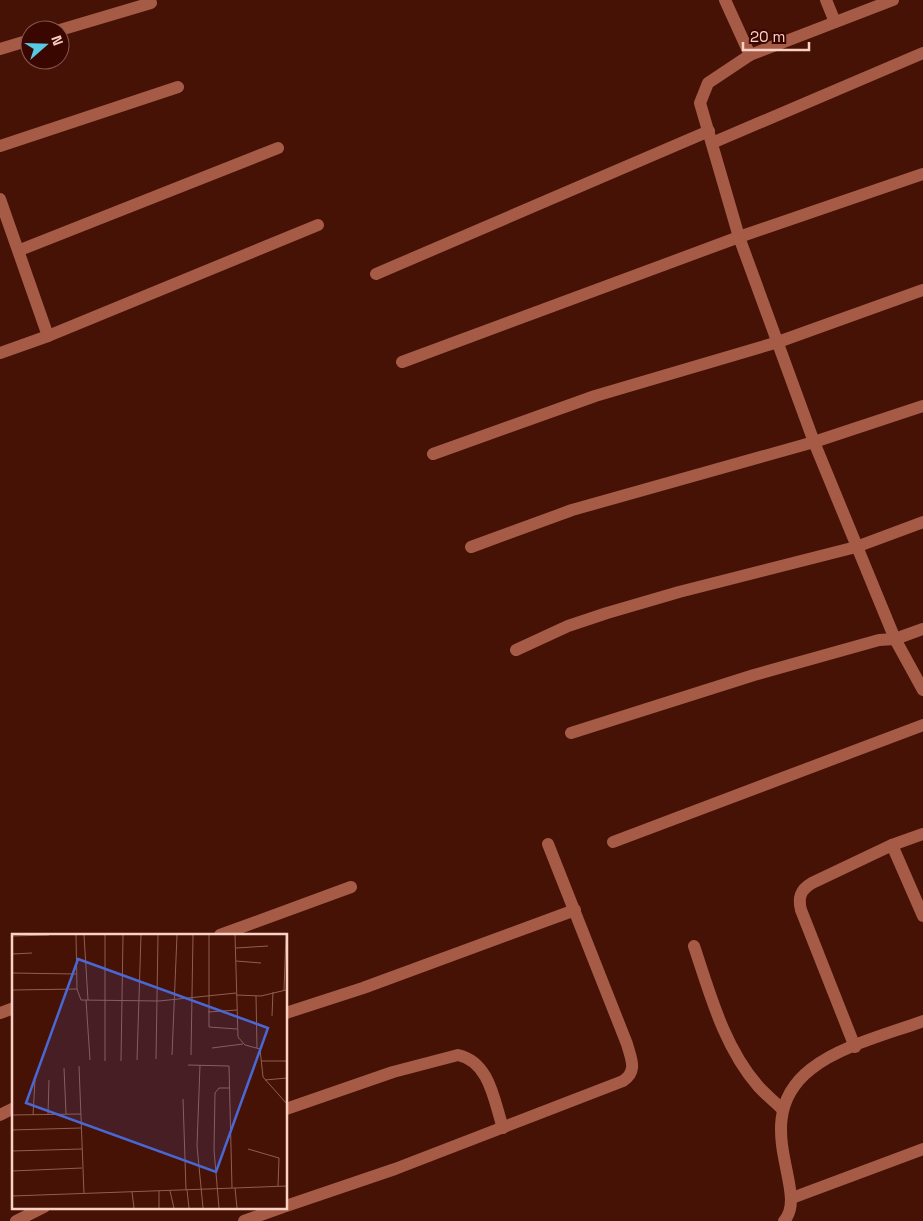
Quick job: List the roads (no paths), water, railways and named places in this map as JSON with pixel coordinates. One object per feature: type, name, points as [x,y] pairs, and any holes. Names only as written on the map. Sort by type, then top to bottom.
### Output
[{"type":"street","points":[[725,0],[750,55]]},
{"type":"street","points":[[826,0],[835,22]]},
{"type":"street","points":[[893,0],[750,55],[708,83],[700,103],[739,237],[814,442],[895,639],[923,690]]},
{"type":"street","points":[[70,27],[151,3]]},
{"type":"street","points":[[0,49],[20,43]]},
{"type":"street","points":[[376,274],[710,137],[923,53]]},
{"type":"street","points":[[0,146],[178,87]]},
{"type":"street","points":[[20,250],[278,148]]},
{"type":"street","points":[[402,362],[739,237],[923,174]]},
{"type":"street","points":[[0,198],[20,250],[48,336]]},
{"type":"street","points":[[0,353],[48,336],[318,225]]},
{"type":"street","points":[[433,454],[595,396],[778,342],[923,290]]},
{"type":"street","points":[[471,547],[572,510],[814,442],[923,406]]},
{"type":"street","points":[[516,650],[568,626],[616,610],[856,547],[923,522]]},
{"type":"street","points":[[571,733],[754,675],[879,640],[895,639],[923,629]]},
{"type":"street","points":[[613,842],[923,725]]},
{"type":"street","points":[[855,1047],[802,910],[799,897],[803,889],[812,883],[892,845],[923,834]]},
{"type":"street","points":[[288,1206],[503,1128],[623,1081],[632,1072],[633,1066],[627,1044],[548,844]]},
{"type":"street","points":[[892,845],[923,916]]},
{"type":"street","points":[[223,934],[351,887]]},
{"type":"street","points":[[288,1012],[575,910]]},
{"type":"street","points":[[694,946],[717,1016],[736,1053],[757,1085],[783,1110]]},
{"type":"street","points":[[0,1013],[12,1009]]},
{"type":"street","points":[[784,1221],[791,1208],[792,1198],[781,1141],[780,1124],[788,1098],[810,1070],[855,1047],[923,1021]]},
{"type":"street","points":[[288,1108],[393,1072],[458,1055],[469,1057],[483,1070],[503,1128]]},
{"type":"street","points":[[0,1115],[12,1109]]},
{"type":"street","points":[[792,1198],[923,1149]]},
{"type":"street","points":[[16,1221],[42,1208]]},
{"type":"street","points":[[244,1221],[282,1208]]}]
